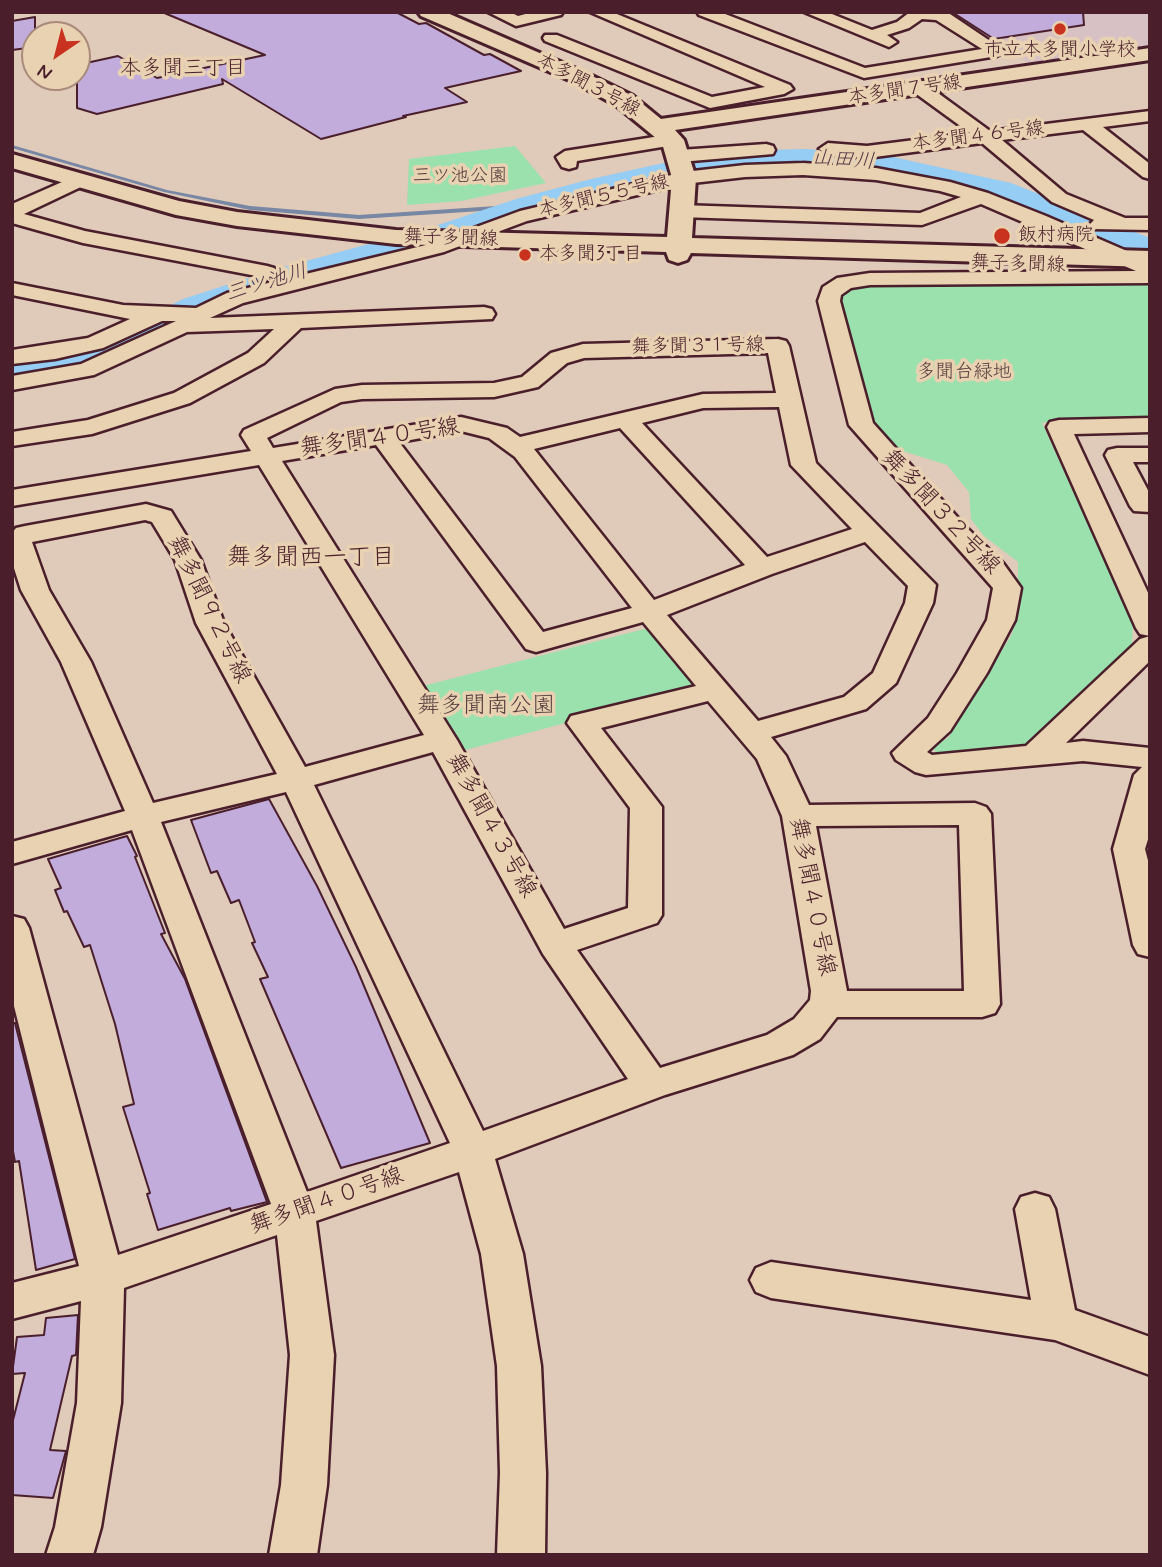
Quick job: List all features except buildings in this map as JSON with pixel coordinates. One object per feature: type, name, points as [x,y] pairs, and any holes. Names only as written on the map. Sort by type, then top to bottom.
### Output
[{"type":"street","name":"本多聞３号線","points":[[428,12],[614,95],[674,150]]},
{"type":"street","points":[[496,12],[516,21],[555,12]]},
{"type":"street","points":[[597,19],[620,20],[651,12]]},
{"type":"street","points":[[705,12],[864,73],[997,51],[940,15],[918,14],[903,25],[872,35]]},
{"type":"street","points":[[812,12],[936,60]]},
{"type":"street","points":[[551,38],[710,103],[784,89],[620,20]]},
{"type":"street","points":[[512,48],[574,32]]},
{"type":"street","name":"本多聞７号線","points":[[674,150],[921,89],[1150,54]]},
{"type":"street","points":[[921,89],[984,135],[1059,198],[1121,224]]},
{"type":"street","name":"本多聞４６号線","points":[[674,150],[796,149],[867,152],[1150,116]]},
{"type":"street","points":[[1088,125],[1150,173]]},
{"type":"street","points":[[565,157],[674,150],[680,211],[678,250]]},
{"type":"street","name":"本多聞５５号線","points":[[19,296],[123,312],[159,314],[191,321],[235,298],[446,244],[520,217],[674,150],[745,171],[815,170],[876,174],[943,186],[981,197],[1138,259],[1150,270]]},
{"type":"street","name":"舞子多聞線","points":[[12,161],[72,185]]},
{"type":"street","name":"舞子多聞線","points":[[12,172],[72,185],[190,219],[260,230],[386,240],[678,250],[1138,259]]},
{"type":"street","points":[[12,215],[72,185]]},
{"type":"street","points":[[680,211],[922,219],[981,197]]},
{"type":"street","points":[[12,215],[83,237],[267,272]]},
{"type":"street","points":[[1056,227],[1150,224]]},
{"type":"street","points":[[12,357],[55,352],[95,343],[200,292],[386,240]]},
{"type":"street","name":"舞子多聞線","points":[[678,250],[1150,270]]},
{"type":"street","name":"舞多聞３２号線","points":[[1034,756],[926,765],[907,753],[939,724],[972,673],[1001,620],[1007,588],[993,569],[957,534],[861,425],[829,301],[831,292],[845,284],[870,279],[1150,277]]},
{"type":"street","points":[[12,383],[86,370],[126,354],[191,321],[293,323],[484,314]]},
{"type":"street","points":[[12,439],[92,427],[134,416],[182,398],[256,358],[293,323]]},
{"type":"street","name":"舞多聞３１号線","points":[[268,455],[253,435],[335,396],[362,392],[494,390],[530,382],[559,358],[583,351],[778,346],[804,465],[922,585],[919,603],[886,677],[855,703],[753,732]]},
{"type":"street","points":[[518,445],[703,401],[789,400]]},
{"type":"street","points":[[624,418],[762,568]]},
{"type":"street","name":"舞多聞４０号線","points":[[12,498],[461,424],[498,433],[518,445],[649,612],[771,755],[798,816],[829,991],[827,1003],[807,1029],[780,1045],[652,1085],[473,1151],[103,1278],[12,1301]]},
{"type":"street","points":[[1150,425],[1059,427],[1150,628]]},
{"type":"street","points":[[382,436],[536,643],[649,612],[762,568],[870,532]]},
{"type":"street","name":"舞多聞４３号線","points":[[268,455],[442,740],[555,945],[652,1085]]},
{"type":"street","points":[[1096,508],[1146,506],[1117,455],[1150,455]]},
{"type":"street","name":"舞多聞９２号線","points":[[293,1555],[304,1485],[312,1355],[295,1213],[143,816],[76,662],[23,593],[19,542],[24,534],[146,512],[162,517],[188,560],[210,623],[296,780],[473,1151],[502,1254],[519,1366],[523,1473],[521,1555]]},
{"type":"street","points":[[1034,756],[1150,645]]},
{"type":"street","points":[[555,945],[645,915],[646,807],[582,723],[717,690]]},
{"type":"street","points":[[12,853],[143,816],[296,780],[442,740]]},
{"type":"street","points":[[1034,756],[1083,751],[1150,758]]},
{"type":"street","points":[[1150,775],[1129,849],[1150,945]]},
{"type":"street","points":[[798,816],[975,814],[982,1004],[827,1003]]},
{"type":"street","points":[[12,928],[103,1278],[99,1403],[78,1527],[69,1555]]},
{"type":"street","points":[[1035,1209],[1056,1322]]},
{"type":"street","points":[[771,1280],[1056,1322],[1150,1356]]},
{"type":"shaded area","name":"市立本多聞小学校","points":[[943,12],[1150,12],[1150,46],[1030,64]]},
{"type":"green space","name":"三ツ池公園","points":[[515,146],[546,183],[461,201],[407,205],[409,159]]},
{"type":"green space","name":"多聞台緑地","points":[[973,280],[1150,284],[1150,417],[1042,423],[1133,624],[1132,644],[1024,745],[991,755],[943,758],[931,747],[948,738],[1012,634],[1018,602],[1018,562],[984,536],[971,519],[969,492],[947,465],[887,446],[873,420],[836,302],[842,292],[857,285]]},
{"type":"green space","name":"舞多聞南公園","points":[[644,629],[659,631],[702,686],[458,752],[419,687]]},
{"type":"waterway","points":[[12,146],[166,191],[250,208],[359,217],[527,206]]},
{"type":"waterway","name":"山田川","points":[[12,372],[44,369],[131,340],[195,306],[285,277],[447,233],[591,188],[718,160],[806,158],[884,164],[919,170],[1000,190],[1150,250]]},
{"type":"place","name":"市立本多聞小学校","points":[[1060,29]]},
{"type":"place","name":"飯村病院","points":[[1002,236]]},
{"type":"place","name":"本多聞3丁目","points":[[525,255]]},
{"type":"district","name":"本多聞三丁目","points":[[183,70]]},
{"type":"district","name":"舞多聞西一丁目","points":[[311,559]]},
{"type":"water label","name":"三ツ池川","points":[[267,284]]}]
